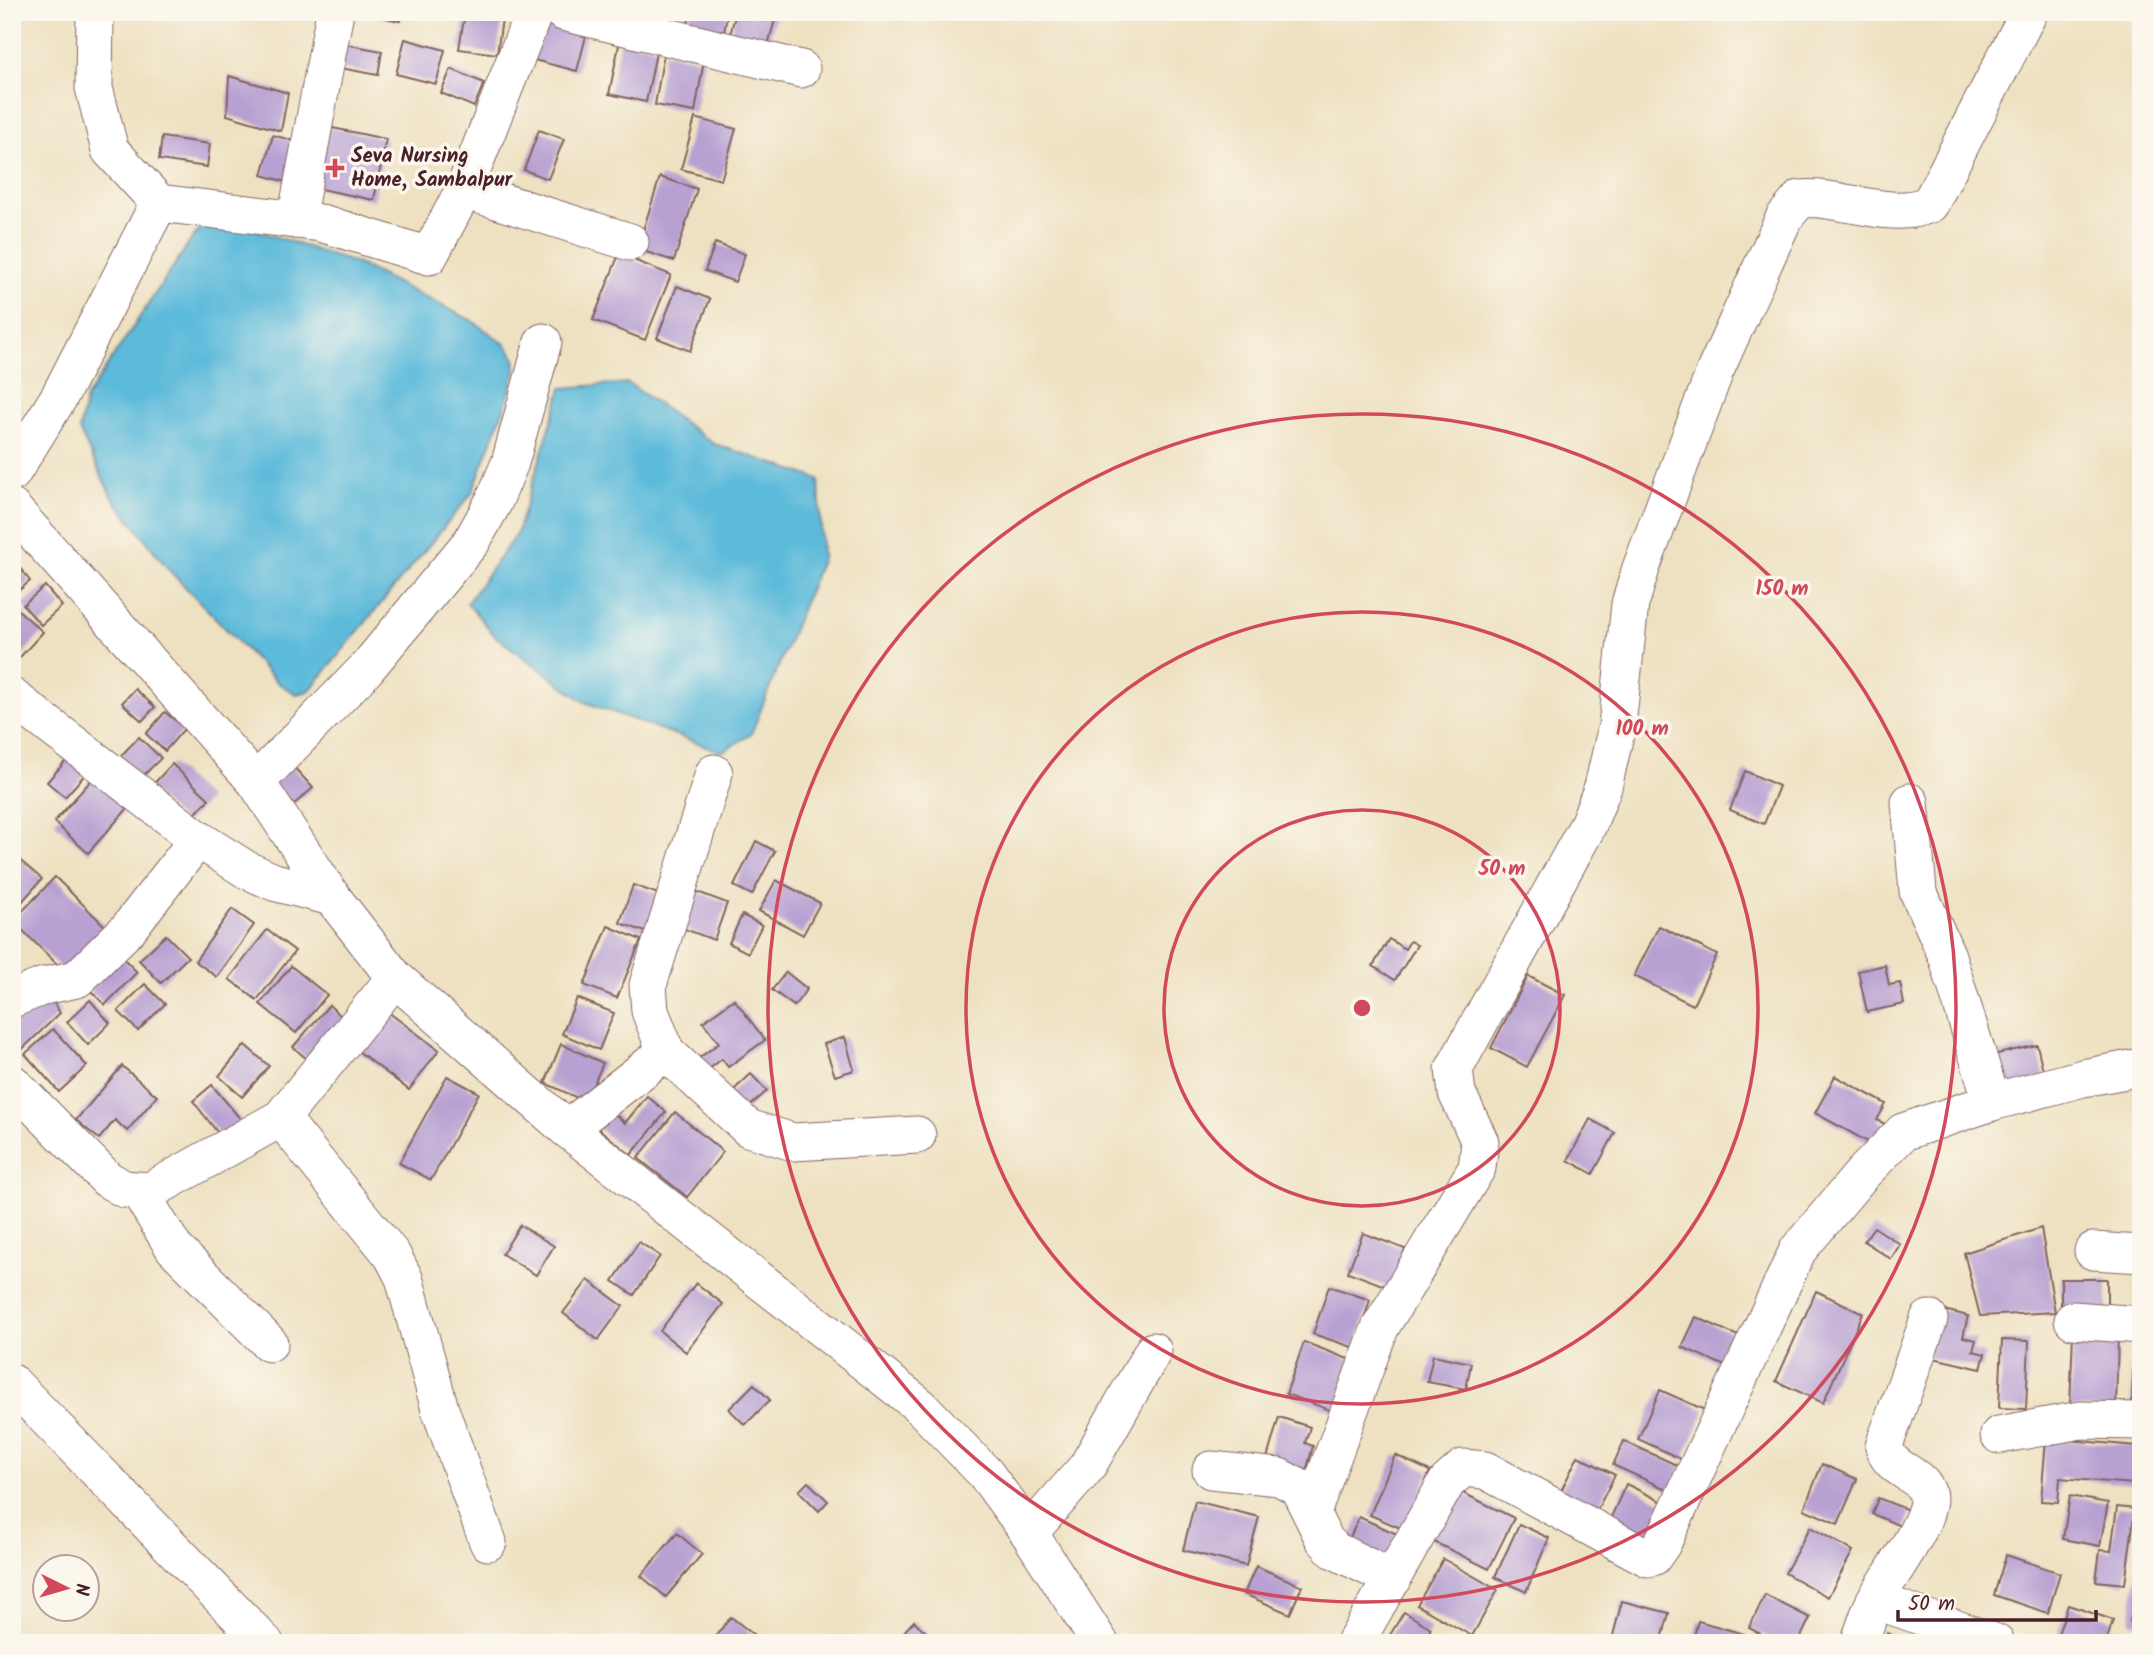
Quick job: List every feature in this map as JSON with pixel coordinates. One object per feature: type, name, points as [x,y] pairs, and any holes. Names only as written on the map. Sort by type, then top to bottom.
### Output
[{"type":"street","points":[[95,12],[94,88],[110,150],[159,203],[321,223],[429,256],[464,190],[534,12]]},
{"type":"street","points":[[296,220],[335,12]]},
{"type":"street","points":[[563,12],[801,69]]},
{"type":"street","points":[[1312,1512],[1380,1328],[1477,1168],[1480,1142],[1457,1093],[1454,1069],[1587,827],[1603,787],[1617,726],[1630,604],[1641,568],[1715,371],[1784,218],[1800,199],[1816,197],[1902,211],[1930,204],[2029,12]]},
{"type":"street","points":[[464,190],[630,242]]},
{"type":"street","points":[[12,473],[59,397],[159,203]]},
{"type":"street","points":[[256,782],[366,669],[472,541],[494,501],[510,463],[542,342]]},
{"type":"street","points":[[12,508],[256,782],[332,897],[395,978],[567,1129],[920,1406],[985,1473],[1029,1533],[1101,1643]]},
{"type":"street","points":[[12,697],[198,839],[247,870],[274,882],[332,897]]},
{"type":"street","points":[[715,773],[648,985],[650,1011],[666,1052],[748,1128],[793,1142],[918,1135]]},
{"type":"street","points":[[1910,802],[1918,891],[1947,956],[1992,1102]]},
{"type":"street","points":[[12,999],[44,986],[77,979],[128,929],[198,839]]},
{"type":"street","points":[[12,1083],[107,1179],[124,1189],[150,1191],[281,1118],[395,978]]},
{"type":"street","points":[[567,1129],[666,1052]]},
{"type":"street","points":[[1355,1643],[1447,1482],[1468,1467],[1485,1470],[1648,1558],[1653,1557],[1662,1544],[1798,1250],[1861,1174],[1903,1132],[1992,1102],[2083,1077],[2141,1067]]},
{"type":"street","points":[[281,1118],[392,1255],[404,1278],[440,1409],[488,1542]]},
{"type":"street","points":[[139,1191],[174,1248],[269,1343]]},
{"type":"street","points":[[2093,1251],[2141,1254]]},
{"type":"street","points":[[1859,1643],[1875,1601],[1924,1517],[1928,1501],[1920,1483],[1892,1464],[1884,1446],[1929,1319]]},
{"type":"street","points":[[2073,1320],[2141,1325]]},
{"type":"street","points":[[1029,1533],[1087,1467],[1153,1350]]},
{"type":"street","points":[[12,1382],[265,1643]]},
{"type":"street","points":[[2000,1434],[2081,1420],[2141,1420]]},
{"type":"street","points":[[1211,1470],[1279,1477],[1298,1487],[1324,1539],[1334,1550],[1393,1579]]},
{"type":"street","points":[[1875,1601],[1996,1643]]},
{"type":"water","points":[[222,219],[358,264],[471,320],[505,344],[515,357],[516,370],[508,398],[472,493],[309,691],[296,694],[278,683],[169,570],[111,495],[79,430],[86,398],[193,237],[206,224]]},
{"type":"water","points":[[628,383],[714,444],[819,479],[822,558],[751,734],[722,752],[585,702],[495,636],[467,603],[517,533],[562,388]]},
{"type":"building","points":[[360,12],[402,12],[400,21]]},
{"type":"building","points":[[465,12],[503,12],[497,54],[459,49]]},
{"type":"building","points":[[633,12],[679,12],[674,30]]},
{"type":"building","points":[[690,12],[728,12],[723,37],[687,31]]},
{"type":"building","points":[[736,12],[777,12],[764,60],[726,50]]},
{"type":"building","points":[[540,16],[588,28],[577,71],[530,59]]},
{"type":"building","points":[[405,39],[445,50],[436,84],[396,74]]},
{"type":"building","points":[[620,40],[657,48],[646,102],[609,94]]},
{"type":"building","points":[[339,43],[382,51],[378,75],[335,67]]},
{"type":"building","points":[[664,53],[704,60],[695,112],[655,105]]},
{"type":"building","points":[[451,69],[484,83],[474,107],[441,93]]},
{"type":"building","points":[[229,76],[288,93],[281,131],[227,115]]},
{"type":"building","points":[[695,118],[736,129],[721,180],[681,169]]},
{"type":"building","points":[[323,126],[386,139],[374,200],[311,187]]},
{"type":"building","points":[[539,130],[564,139],[548,179],[524,170]]},
{"type":"building","points":[[273,135],[301,143],[290,183],[262,175]]},
{"type":"building","points":[[162,137],[210,144],[207,167],[159,160]]},
{"type":"building","points":[[660,177],[697,189],[674,261],[637,249]]},
{"type":"building","points":[[715,243],[745,254],[735,282],[705,271]]},
{"type":"building","points":[[619,254],[671,275],[645,340],[593,320]]},
{"type":"building","points":[[677,286],[710,299],[690,351],[657,338]]},
{"type":"building","points":[[17,564],[30,581],[12,596],[12,568]]},
{"type":"building","points":[[45,586],[62,606],[41,625],[23,605]]},
{"type":"building","points":[[17,609],[43,632],[12,666],[12,614]]},
{"type":"building","points":[[135,689],[155,707],[142,721],[122,703]]},
{"type":"building","points":[[165,712],[185,728],[165,751],[146,734]]},
{"type":"building","points":[[139,737],[161,758],[132,787],[111,766]]},
{"type":"building","points":[[72,754],[89,770],[65,797],[47,782]]},
{"type":"building","points":[[172,764],[209,799],[186,824],[149,789]]},
{"type":"building","points":[[292,765],[313,788],[292,806],[272,783]]},
{"type":"building","points":[[1745,771],[1779,786],[1764,824],[1730,810]]},
{"type":"building","points":[[94,777],[128,808],[88,853],[54,822]]},
{"type":"building","points":[[756,841],[775,851],[752,895],[734,886]]},
{"type":"building","points":[[16,857],[42,879],[12,913],[12,862]]},
{"type":"building","points":[[55,877],[111,932],[69,976],[13,921]]},
{"type":"building","points":[[776,880],[820,903],[803,935],[759,911]]},
{"type":"building","points":[[633,885],[667,897],[654,935],[620,923]]},
{"type":"building","points":[[692,890],[727,903],[714,940],[679,927]]},
{"type":"building","points":[[232,909],[254,925],[217,977],[195,961]]},
{"type":"building","points":[[742,915],[762,925],[748,953],[729,943]]},
{"type":"building","points":[[608,926],[641,940],[617,998],[584,985]]},
{"type":"building","points":[[1659,926],[1717,955],[1693,1005],[1634,976]]},
{"type":"building","points":[[267,930],[295,951],[257,1000],[229,979]]},
{"type":"building","points":[[166,935],[188,957],[161,983],[139,960]]},
{"type":"building","points":[[1389,939],[1405,949],[1410,941],[1417,945],[1395,980],[1373,966]]},
{"type":"building","points":[[122,957],[137,972],[105,1005],[90,990]]},
{"type":"building","points":[[1885,965],[1889,985],[1900,983],[1904,1004],[1867,1012],[1858,971]]},
{"type":"building","points":[[291,966],[327,995],[296,1033],[260,1004]]},
{"type":"building","points":[[786,972],[807,989],[794,1006],[772,990]]},
{"type":"building","points":[[1528,976],[1565,995],[1527,1067],[1491,1048]]},
{"type":"building","points":[[145,984],[165,1004],[138,1031],[118,1011]]},
{"type":"building","points":[[48,994],[60,1013],[12,1059],[12,1013]]},
{"type":"building","points":[[577,998],[614,1013],[599,1050],[562,1034]]},
{"type":"building","points":[[734,999],[765,1040],[728,1067],[722,1059],[695,1080],[686,1068],[719,1043],[703,1022]]},
{"type":"building","points":[[90,1000],[110,1023],[88,1045],[67,1022]]},
{"type":"building","points":[[329,1005],[351,1025],[315,1066],[293,1047]]},
{"type":"building","points":[[388,1012],[439,1050],[409,1090],[358,1051]]},
{"type":"building","points":[[53,1029],[87,1066],[59,1092],[25,1054]]},
{"type":"building","points":[[845,1037],[854,1070],[835,1076],[824,1044]]},
{"type":"building","points":[[561,1044],[603,1063],[586,1102],[545,1083]]},
{"type":"building","points":[[245,1045],[269,1066],[242,1097],[219,1076]]},
{"type":"building","points":[[2037,1045],[2047,1087],[1994,1099],[1984,1057]]},
{"type":"building","points":[[122,1066],[157,1096],[127,1131],[115,1120],[99,1139],[76,1120]]},
{"type":"building","points":[[751,1074],[767,1091],[739,1116],[724,1099]]},
{"type":"building","points":[[447,1076],[479,1093],[431,1180],[399,1163]]},
{"type":"building","points":[[1835,1076],[1886,1104],[1877,1120],[1889,1126],[1877,1147],[1815,1113]]},
{"type":"building","points":[[212,1085],[242,1121],[222,1138],[193,1101]]},
{"type":"building","points":[[647,1096],[666,1112],[631,1155],[594,1125],[608,1108],[625,1123]]},
{"type":"building","points":[[675,1112],[723,1152],[687,1197],[638,1158]]},
{"type":"building","points":[[1590,1119],[1615,1133],[1593,1174],[1568,1160]]},
{"type":"building","points":[[520,1225],[554,1246],[536,1275],[502,1254]]},
{"type":"building","points":[[1874,1227],[1900,1244],[1891,1259],[1864,1241]]},
{"type":"building","points":[[2041,1228],[2055,1312],[1980,1316],[1964,1253]]},
{"type":"building","points":[[1363,1233],[1405,1249],[1390,1288],[1348,1272]]},
{"type":"building","points":[[639,1242],[660,1256],[634,1295],[613,1281]]},
{"type":"building","points":[[2061,1279],[2107,1279],[2107,1315],[2061,1315]]},
{"type":"building","points":[[588,1280],[623,1306],[598,1340],[563,1313]]},
{"type":"building","points":[[696,1283],[723,1304],[686,1352],[660,1331]]},
{"type":"building","points":[[1329,1286],[1370,1300],[1355,1348],[1313,1334]]},
{"type":"building","points":[[1816,1291],[1863,1313],[1823,1403],[1776,1381]]},
{"type":"building","points":[[1940,1309],[1968,1316],[1963,1337],[1976,1340],[1973,1351],[1985,1354],[1981,1369],[1929,1357]]},
{"type":"building","points":[[1696,1317],[1738,1336],[1725,1366],[1682,1347]]},
{"type":"building","points":[[2073,1333],[2118,1334],[2116,1409],[2070,1407]]},
{"type":"building","points":[[2134,1334],[2141,1334],[2141,1408],[2132,1407]]},
{"type":"building","points":[[2002,1340],[2029,1341],[2026,1409],[1999,1408]]},
{"type":"building","points":[[1304,1342],[1356,1362],[1338,1413],[1286,1394]]},
{"type":"building","points":[[1433,1355],[1471,1363],[1466,1389],[1427,1382]]},
{"type":"building","points":[[754,1384],[770,1400],[745,1425],[729,1409]]},
{"type":"building","points":[[1660,1390],[1705,1410],[1683,1460],[1638,1439]]},
{"type":"building","points":[[1279,1417],[1310,1427],[1305,1443],[1313,1446],[1305,1476],[1265,1465]]},
{"type":"building","points":[[2046,1438],[2137,1446],[2134,1484],[2060,1478],[2058,1502],[2041,1501]]},
{"type":"building","points":[[1624,1441],[1681,1467],[1670,1491],[1613,1465]]},
{"type":"building","points":[[1395,1455],[1430,1471],[1405,1530],[1370,1515]]},
{"type":"building","points":[[1578,1456],[1615,1475],[1593,1518],[1557,1499]]},
{"type":"building","points":[[1822,1464],[1857,1479],[1838,1524],[1804,1509]]},
{"type":"building","points":[[808,1482],[828,1501],[819,1511],[799,1491]]},
{"type":"building","points":[[1626,1484],[1669,1505],[1649,1549],[1606,1528]]},
{"type":"building","points":[[1455,1489],[1514,1518],[1489,1569],[1430,1540]]},
{"type":"building","points":[[2070,1496],[2108,1503],[2100,1546],[2063,1539]]},
{"type":"building","points":[[1878,1498],[1911,1511],[1905,1528],[1872,1514]]},
{"type":"building","points":[[1195,1501],[1259,1517],[1246,1566],[1183,1550]]},
{"type":"building","points":[[2117,1507],[2135,1509],[2125,1584],[2096,1581],[2100,1550],[2111,1551]]},
{"type":"building","points":[[1359,1517],[1404,1537],[1391,1569],[1345,1549]]},
{"type":"building","points":[[1519,1524],[1549,1538],[1526,1592],[1495,1577]]},
{"type":"building","points":[[1810,1527],[1853,1551],[1828,1597],[1785,1573]]},
{"type":"building","points":[[677,1533],[702,1554],[666,1597],[641,1576]]},
{"type":"building","points":[[2141,1554],[2141,1624],[2130,1622]]},
{"type":"building","points":[[2006,1555],[2060,1573],[2048,1613],[1994,1595]]},
{"type":"building","points":[[1443,1559],[1498,1590],[1472,1636],[1417,1605]]},
{"type":"building","points":[[1256,1566],[1302,1586],[1290,1614],[1244,1594]]},
{"type":"building","points":[[1765,1595],[1810,1618],[1798,1643],[1779,1643],[1749,1628]]},
{"type":"building","points":[[1622,1601],[1669,1613],[1661,1643],[1611,1643]]},
{"type":"building","points":[[2068,1605],[2113,1620],[2106,1643],[2055,1643]]},
{"type":"building","points":[[1404,1612],[1431,1628],[1423,1643],[1385,1643]]},
{"type":"building","points":[[731,1617],[764,1643],[710,1643]]},
{"type":"building","points":[[914,1621],[938,1643],[909,1643],[901,1635]]},
{"type":"building","points":[[1698,1621],[1744,1634],[1741,1643],[1692,1643]]},
{"type":"building","points":[[1887,1633],[1911,1643],[1883,1643]]},
{"type":"place","name":"Seva Nursing Home, Sambalpur","points":[[335,168]]}]
